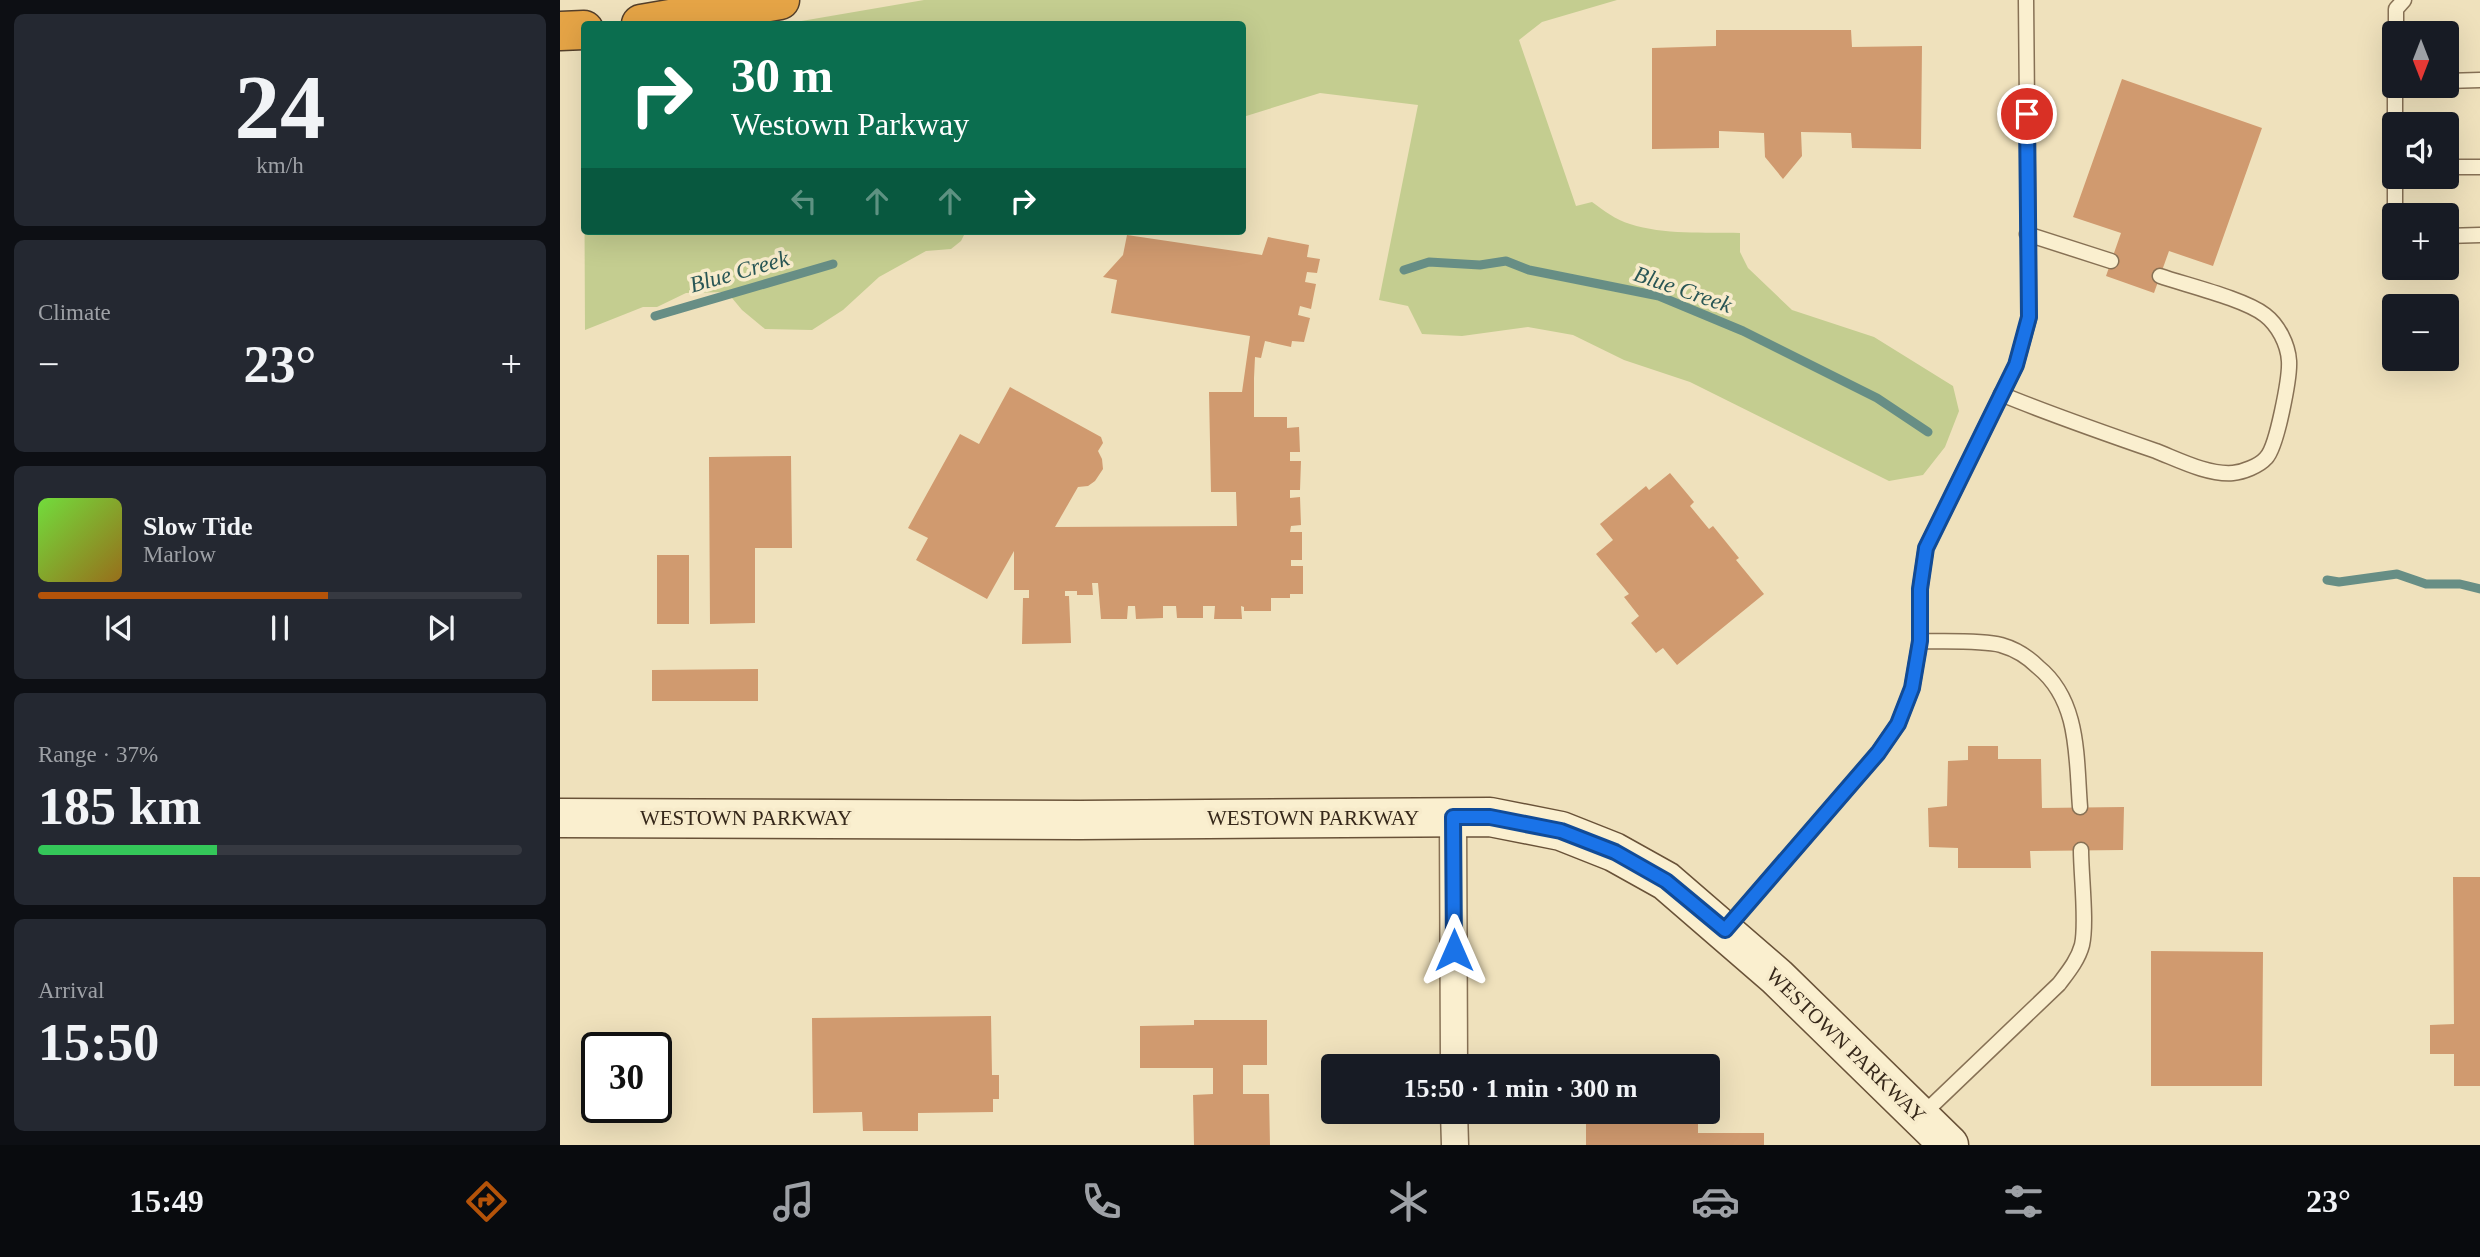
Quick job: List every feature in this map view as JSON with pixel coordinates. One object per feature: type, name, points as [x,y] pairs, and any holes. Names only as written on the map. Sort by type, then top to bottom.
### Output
[{"type":"highway","points":[[659,21],[780,0]]},
{"type":"highway","points":[[560,31],[581,30]]},
{"type":"street","points":[[1453,817],[1454,1054]]},
{"type":"street","name":"WESTOWN PARKWAY","points":[[560,818],[1080,820],[1490,817],[1561,831],[1615,852],[1666,881],[1777,977],[1949,1145]]},
{"type":"street","points":[[1454,1124],[1455,1145]]},
{"type":"lane","points":[[1725,930],[1878,753],[1898,724],[1912,688],[1920,641],[1920,589],[1926,548],[2016,365],[2029,317],[2026,0]]},
{"type":"lane","points":[[2396,21],[2396,9],[2404,0]]},
{"type":"lane","points":[[2459,81],[2480,80]]},
{"type":"lane","points":[[2459,167],[2480,167]]},
{"type":"lane","points":[[2027,234],[2111,261]]},
{"type":"lane","points":[[2459,236],[2480,235]]},
{"type":"lane","points":[[2001,394],[2198,467],[2233,473],[2257,466],[2268,457],[2276,440],[2282,405],[2289,362],[2279,331],[2264,314],[2252,308],[2160,276]]},
{"type":"lane","points":[[1920,641],[1999,644],[2015,650],[2047,674],[2068,707],[2074,732],[2080,807]]},
{"type":"lane","points":[[1920,1117],[2059,984],[2074,965],[2082,945],[2081,850]]},
{"type":"green space","points":[[924,0],[1617,0],[1542,22],[1519,40],[1576,206],[1592,202],[1625,222],[1643,228],[1740,233],[1740,252],[1748,268],[1792,310],[1874,337],[1953,386],[1959,411],[1945,447],[1923,475],[1889,481],[1690,382],[1624,360],[1573,335],[1528,327],[1462,336],[1422,334],[1408,306],[1379,300],[1418,105],[1320,93],[1246,116],[1246,21],[802,21]]},
{"type":"green space","points":[[585,235],[964,235],[951,249],[926,251],[879,277],[843,310],[812,330],[765,329],[742,310],[727,292],[686,293],[657,307],[643,307],[585,330]]},
{"type":"building","points":[[1716,30],[1851,30],[1852,47],[1922,46],[1921,149],[1852,148],[1851,133],[1801,132],[1802,156],[1783,179],[1765,157],[1764,133],[1719,131],[1719,148],[1652,149],[1652,48],[1716,46]]},
{"type":"building","points":[[2122,79],[2262,128],[2213,266],[2169,251],[2154,293],[2106,276],[2121,233],[2073,217]]},
{"type":"building","points":[[1127,235],[1262,255],[1268,237],[1309,245],[1307,257],[1320,259],[1317,273],[1307,272],[1305,282],[1316,284],[1311,309],[1300,306],[1298,315],[1310,318],[1304,342],[1292,341],[1291,347],[1265,341],[1261,358],[1255,357],[1254,417],[1287,417],[1287,428],[1299,427],[1300,452],[1290,452],[1290,461],[1301,461],[1300,490],[1290,490],[1290,498],[1300,497],[1301,525],[1291,526],[1290,532],[1302,532],[1302,560],[1291,560],[1291,566],[1303,566],[1303,594],[1290,594],[1290,598],[1271,598],[1271,611],[1244,611],[1241,606],[1242,619],[1214,619],[1215,606],[1203,606],[1203,618],[1177,618],[1176,606],[1163,606],[1163,618],[1136,619],[1135,606],[1128,606],[1127,619],[1101,619],[1098,583],[1092,583],[1093,595],[1077,595],[1077,591],[1065,591],[1065,596],[1069,596],[1071,643],[1022,644],[1023,598],[1029,598],[1029,590],[1014,590],[1014,551],[987,599],[916,560],[928,538],[908,528],[960,434],[979,444],[1010,387],[1101,437],[1103,443],[1098,451],[1103,469],[1095,481],[1088,486],[1078,487],[1055,527],[1237,526],[1236,492],[1211,492],[1209,392],[1242,392],[1250,336],[1111,313],[1117,280],[1103,277],[1123,255]]},
{"type":"building","points":[[791,456],[792,548],[755,548],[755,623],[710,624],[709,457]]},
{"type":"building","points":[[1670,473],[1694,502],[1690,506],[1709,529],[1713,526],[1764,594],[1677,665],[1663,648],[1656,653],[1631,623],[1639,616],[1624,597],[1629,594],[1596,554],[1613,540],[1600,524],[1646,486],[1649,490]]},
{"type":"building","points":[[657,555],[689,555],[689,624],[657,624]]},
{"type":"building","points":[[758,669],[758,701],[652,701],[652,670]]},
{"type":"building","points":[[1968,746],[1998,746],[1998,759],[2041,759],[2042,808],[2124,807],[2123,850],[2030,851],[2031,868],[1958,868],[1958,848],[1929,847],[1928,808],[1947,806],[1948,761],[1968,760]]},
{"type":"building","points":[[2453,877],[2480,877],[2480,1086],[2454,1086],[2454,1054],[2430,1054],[2430,1025],[2454,1024]]},
{"type":"building","points":[[2151,951],[2263,952],[2262,1086],[2151,1086]]},
{"type":"building","points":[[991,1016],[992,1075],[999,1075],[999,1099],[993,1099],[993,1112],[918,1113],[918,1131],[863,1131],[862,1112],[813,1113],[812,1018]]},
{"type":"building","points":[[1194,1020],[1267,1020],[1267,1065],[1243,1065],[1243,1094],[1269,1094],[1270,1145],[1194,1145],[1193,1095],[1213,1094],[1213,1068],[1140,1068],[1140,1026],[1194,1025]]},
{"type":"building","points":[[1586,1124],[1698,1124],[1698,1133],[1764,1133],[1764,1145],[1586,1145]]},
{"type":"waterway","name":"Blue Creek","points":[[1404,270],[1429,262],[1480,265],[1506,261],[1529,270],[1659,296],[1743,331],[1877,398],[1928,432]]},
{"type":"waterway","name":"Blue Creek","points":[[655,316],[833,264]]},
{"type":"waterway","name":"Blue Creek","points":[[2327,580],[2339,582],[2397,574],[2426,584],[2460,584],[2480,589]]},
{"type":"route","points":[[1454,950],[1453,817],[1490,817],[1561,831],[1615,852],[1666,881],[1725,930],[1878,753],[1898,724],[1912,688],[1920,641],[1920,589],[1926,548],[2016,365],[2029,317],[2027,114]]}]
